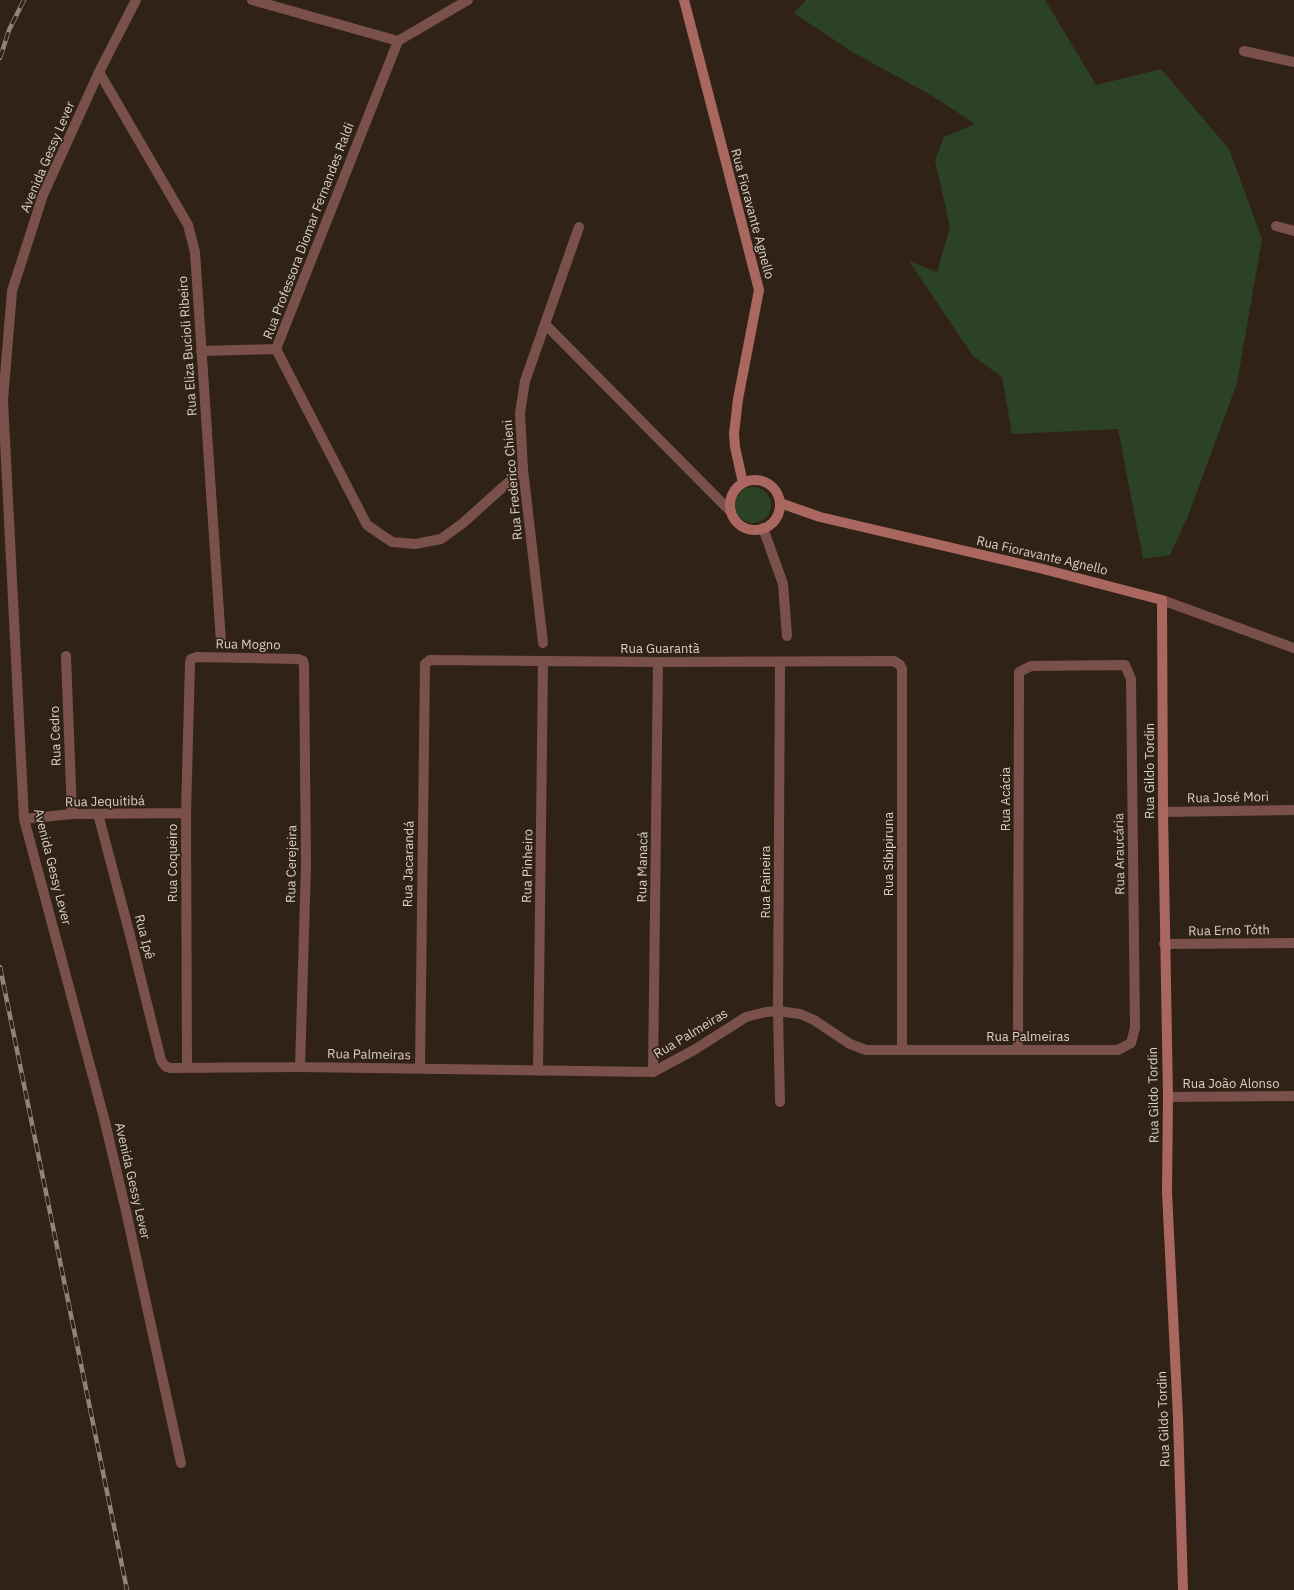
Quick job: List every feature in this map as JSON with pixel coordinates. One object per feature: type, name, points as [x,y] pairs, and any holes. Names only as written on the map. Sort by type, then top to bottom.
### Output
[{"type":"main road","name":"Rua Fioravante Agnello","points":[[684,0],[759,290],[738,399],[734,434],[735,447],[743,483]]},
{"type":"main road","points":[[750,480],[759,480],[774,488],[780,503],[776,519],[763,528],[755,530],[747,528],[737,522],[731,512],[730,504],[736,489],[743,483],[750,480]]},
{"type":"main road","name":"Rua Fioravante Agnello","points":[[780,503],[820,517],[1043,569],[1162,600]]},
{"type":"main road","name":"Rua Gildo Tordin","points":[[1162,600],[1164,944],[1168,1097],[1167,1192],[1178,1410],[1183,1590]]},
{"type":"street","name":"Avenida Gessy Lever","points":[[136,0],[99,72],[43,195],[12,291],[4,400],[24,819],[104,1118],[126,1211],[181,1463]]},
{"type":"street","points":[[252,0],[398,41],[468,0]]},
{"type":"street","name":"Rua Professora Diomar Fernandes Raldi","points":[[398,41],[276,348],[367,525],[392,542],[415,544],[442,539],[463,523],[523,469]]},
{"type":"street","points":[[1244,51],[1294,62]]},
{"type":"street","name":"Rua Eliza Bucioli Ribeiro","points":[[99,72],[188,225],[195,252],[221,642]]},
{"type":"street","points":[[1276,226],[1294,231]]},
{"type":"street","name":"Rua Frederico Chieni","points":[[543,643],[523,469],[520,414],[525,381],[579,228]]},
{"type":"street","points":[[545,324],[731,512]]},
{"type":"street","points":[[201,351],[276,348]]},
{"type":"street","points":[[763,528],[783,584],[787,636]]},
{"type":"street","name":"Rua Fioravante Agnello","points":[[1162,600],[1294,648]]},
{"type":"street","name":"Rua Cedro","points":[[66,656],[72,814]]},
{"type":"street","name":"Rua Mogno","points":[[192,659],[196,657],[212,657],[298,659],[303,661]]},
{"type":"street","name":"Rua Coqueiro","points":[[187,1067],[186,813],[190,663],[192,659]]},
{"type":"street","name":"Rua Cerejeira","points":[[300,1067],[306,866],[303,661]]},
{"type":"street","name":"Rua Guarantã","points":[[427,661],[894,661]]},
{"type":"street","name":"Rua Jacarandá","points":[[420,1068],[425,664],[427,661]]},
{"type":"street","name":"Rua Sibipiruna","points":[[894,661],[900,665],[902,670],[902,1050]]},
{"type":"street","name":"Rua Pinheiro","points":[[538,1071],[543,662]]},
{"type":"street","name":"Rua Manacá","points":[[653,1072],[658,662]]},
{"type":"street","name":"Rua Paineira","points":[[780,662],[778,1011],[780,1102]]},
{"type":"street","name":"Rua Acácia","points":[[1018,1049],[1019,672],[1031,666],[1125,665],[1131,679]]},
{"type":"street","name":"Rua Araucária","points":[[1131,679],[1135,1028]]},
{"type":"street","name":"Rua José Mori","points":[[1163,812],[1294,810]]},
{"type":"street","name":"Rua Jequitibá","points":[[24,819],[72,814],[186,813]]},
{"type":"street","name":"Rua Ipê","points":[[98,814],[130,934],[161,1060],[165,1066]]},
{"type":"street","name":"Rua Erno Tóth","points":[[1164,944],[1294,943]]},
{"type":"street","name":"Rua Palmeiras","points":[[165,1066],[170,1068],[300,1067],[653,1072],[694,1050],[746,1017],[766,1012],[778,1011],[800,1014],[814,1020],[850,1044],[866,1050],[1118,1050],[1131,1043],[1135,1028]]},
{"type":"street","name":"Rua João Alonso","points":[[1168,1097],[1294,1096]]},
{"type":"green space","points":[[806,0],[1045,0],[1096,85],[1161,69],[1229,149],[1262,239],[1237,383],[1188,516],[1170,555],[1143,559],[1118,429],[1012,434],[1002,377],[973,356],[909,261],[937,272],[950,227],[935,160],[944,137],[975,124],[931,95],[854,53],[794,13]]},
{"type":"green space","points":[[753,487],[763,490],[768,495],[771,505],[768,515],[763,520],[753,523],[743,520],[738,515],[735,505],[738,495],[743,490]]},
{"type":"railway","points":[[0,58],[9,30],[24,0]]},
{"type":"railway","points":[[0,967],[127,1590]]}]
